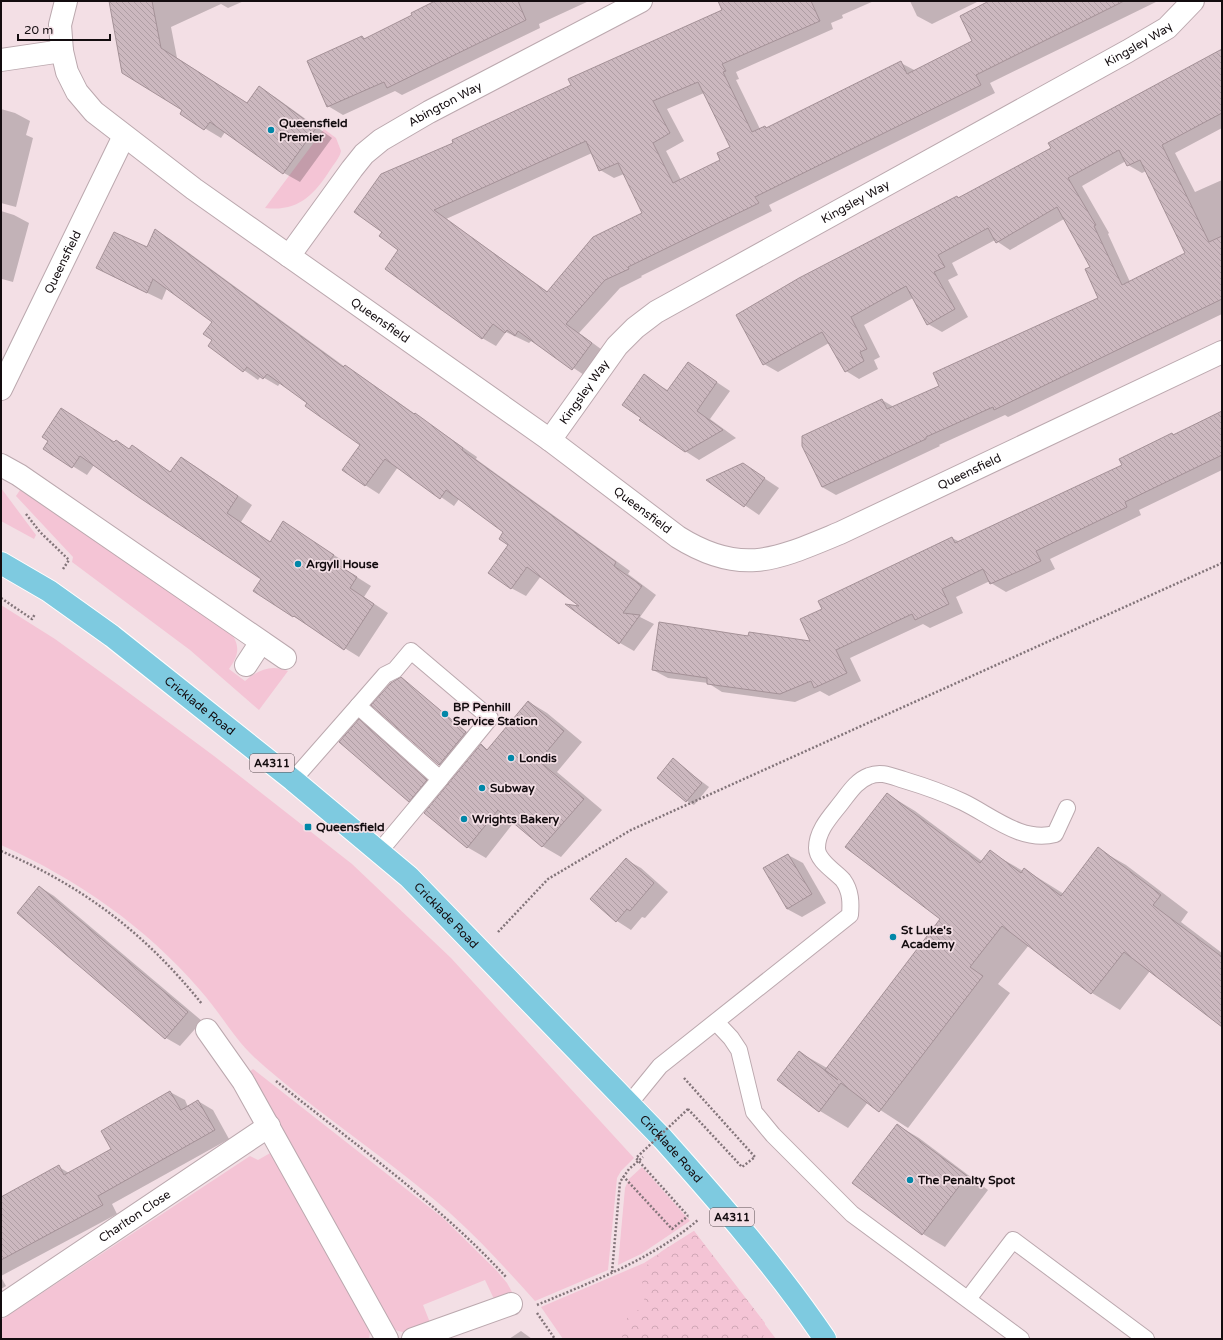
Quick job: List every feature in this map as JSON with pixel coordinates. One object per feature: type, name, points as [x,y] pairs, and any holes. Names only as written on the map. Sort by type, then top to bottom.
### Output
[{"type":"main road","name":"Cricklade Road","points":[[1,563],[49,592],[112,636],[293,780],[409,876],[663,1139],[719,1202],[785,1283],[825,1339]]},
{"type":"street","name":"Queensfield","points":[[66,1],[60,25],[62,52],[67,72],[77,92],[94,112],[194,188],[550,440],[678,537],[699,550],[737,560],[762,560],[788,555],[1222,352]]},
{"type":"street","name":"Abington Way","points":[[289,256],[352,169],[364,154],[381,140],[429,112],[641,1]]},
{"type":"street","name":"Kingsley Way","points":[[550,440],[617,346],[635,328],[656,312],[1128,51],[1167,28],[1193,1]]},
{"type":"street","points":[[1,60],[62,52]]},
{"type":"street","name":"Queensfield","points":[[1,389],[124,136]]},
{"type":"street","points":[[1,465],[19,475],[285,658]]},
{"type":"street","points":[[246,665],[261,642]]},
{"type":"street","points":[[207,1030],[243,1081],[387,1339]]},
{"type":"street","name":"Charlton Close","points":[[1,1306],[269,1126]]},
{"type":"street","points":[[414,1339],[511,1304]]},
{"type":"lane","points":[[293,780],[384,676],[395,670],[411,651],[490,718],[379,852]]},
{"type":"lane","points":[[358,706],[440,779]]},
{"type":"lane","points":[[629,1104],[660,1066],[850,915],[851,898],[843,881],[822,859],[817,850],[818,838],[822,829],[855,784],[867,776],[879,773],[929,788],[965,803],[998,824],[1042,837],[1055,834],[1067,808]]},
{"type":"lane","points":[[716,1022],[731,1038],[739,1050],[754,1112],[773,1135],[852,1214],[1022,1339]]},
{"type":"lane","points":[[968,1299],[1013,1240],[1146,1339]]},
{"type":"path","points":[[481,950],[548,879],[631,830],[1222,563]]},
{"type":"path","points":[[1,851],[36,866],[72,886],[105,908],[151,947],[207,1011],[207,1030]]},
{"type":"path","points":[[623,1176],[672,1229],[688,1216],[636,1158],[688,1109],[742,1167],[755,1157],[668,1060]]},
{"type":"path","points":[[270,1076],[434,1208],[476,1245],[507,1279]]},
{"type":"path","points":[[612,1273],[620,1182],[629,1168],[663,1139]]},
{"type":"path","points":[[555,1339],[533,1307],[641,1259],[667,1243],[719,1202]]},
{"type":"green space","points":[[324,129],[336,138],[341,151],[324,179],[311,194],[296,204],[277,209],[265,208]]},
{"type":"green space","points":[[1,488],[36,535],[34,539],[1,521]]},
{"type":"green space","points":[[20,490],[231,633],[236,643],[237,651],[235,660],[229,669],[245,681],[265,669],[276,668],[288,671],[259,710],[190,650],[72,562],[73,557],[16,496]]},
{"type":"green space","points":[[1,605],[55,639],[117,684],[214,756],[352,864],[451,958],[634,1158],[621,1171],[617,1178],[608,1270],[535,1301],[484,1245],[427,1193],[302,1097],[254,1057],[239,1041],[207,998],[179,967],[133,925],[83,889],[57,873],[1,845]]},
{"type":"green space","points":[[253,1069],[443,1218],[497,1271],[512,1292],[494,1299],[485,1280],[423,1305],[431,1325],[412,1332],[397,1331],[392,1328],[249,1072]]},
{"type":"green space","points":[[272,1152],[368,1324],[370,1332],[369,1339],[1,1339],[1,1320],[250,1156],[258,1160]]},
{"type":"green space","points":[[642,1167],[690,1221],[641,1254],[618,1265],[625,1188],[629,1179]]},
{"type":"green space","points":[[694,1231],[776,1339],[563,1339],[541,1307],[644,1263]]},
{"type":"green space","points":[[694,1231],[765,1323],[763,1339],[624,1339],[621,1335],[621,1325],[631,1314],[643,1307],[645,1294],[641,1277],[645,1267],[662,1251]]},
{"type":"building","points":[[109,1],[152,1],[161,48],[247,103],[259,86],[316,128],[283,174],[210,122],[204,130],[180,114],[182,110],[122,73]]},
{"type":"building","points":[[435,1],[518,1],[526,20],[387,88],[384,82],[327,107],[307,61],[362,36],[364,39],[412,15],[411,13]]},
{"type":"building","points":[[718,1],[811,1],[820,21],[722,64],[726,71],[723,72],[752,132],[765,126],[766,128],[901,61],[907,74],[972,41],[960,16],[989,1],[1124,1],[976,75],[981,85],[755,197],[759,203],[628,267],[629,269],[605,280],[566,324],[592,343],[572,370],[518,331],[515,336],[507,330],[505,333],[493,324],[482,339],[385,269],[398,250],[379,236],[382,232],[354,212],[381,174],[453,143],[452,140],[571,85],[568,79],[722,10]],"holes":[[[698,82],[730,147],[717,153],[720,160],[673,183],[653,143],[670,133],[653,101]],[[586,141],[599,171],[618,163],[642,213],[593,237],[547,292],[434,210]]]},
{"type":"building","points":[[1222,49],[1222,113],[1162,145],[1209,242],[1222,236],[1222,299],[994,410],[993,407],[926,437],[926,439],[822,487],[802,446],[802,436],[882,399],[887,409],[939,386],[933,373],[1098,298],[1085,269],[1090,267],[1057,207],[996,243],[988,228],[938,255],[945,267],[934,272],[955,309],[927,325],[906,286],[851,317],[867,349],[860,352],[864,361],[845,372],[822,332],[763,365],[736,315],[799,278],[957,196],[958,198],[1051,148],[1048,143]],"holes":[[[1119,150],[1127,166],[1140,160],[1185,253],[1122,285],[1094,226],[1096,225],[1068,178]]]},
{"type":"building","points":[[155,229],[343,367],[345,365],[414,414],[415,413],[463,448],[462,450],[616,562],[614,566],[642,586],[623,613],[640,615],[619,644],[565,604],[579,606],[527,567],[511,589],[488,573],[508,545],[499,539],[503,532],[446,490],[440,499],[385,459],[365,486],[342,470],[360,445],[305,406],[307,403],[267,374],[263,379],[247,367],[243,372],[208,346],[212,340],[203,334],[212,322],[153,279],[147,293],[96,268],[114,232],[147,247]]},
{"type":"building","points":[[688,362],[717,382],[697,411],[723,430],[685,452],[639,420],[641,418],[622,405],[644,374],[667,391]]},
{"type":"building","points":[[61,408],[114,442],[116,440],[129,449],[132,445],[170,472],[181,457],[238,496],[227,513],[270,542],[283,521],[334,555],[330,560],[357,577],[350,588],[374,604],[344,650],[294,616],[293,617],[253,591],[261,579],[80,456],[72,468],[43,449],[48,441],[42,437]]},
{"type":"building","points":[[1222,411],[1222,455],[1125,502],[1127,507],[1036,551],[1041,561],[990,584],[983,569],[942,589],[949,604],[915,620],[912,614],[836,650],[847,673],[814,688],[811,681],[780,694],[707,684],[707,678],[652,670],[659,622],[748,636],[749,632],[810,641],[800,619],[822,609],[818,601],[952,537],[955,543],[1122,465],[1119,459]]},
{"type":"building","points":[[743,463],[765,478],[744,507],[706,480]]},
{"type":"building","points":[[401,677],[466,732],[439,765],[371,705],[391,683]]},
{"type":"building","points":[[528,701],[564,731],[539,761],[584,799],[542,847],[498,810],[467,848],[424,813],[481,744],[487,750]]},
{"type":"building","points":[[359,719],[427,780],[409,802],[339,742]]},
{"type":"building","points":[[673,758],[702,783],[686,802],[657,778]]},
{"type":"building","points":[[887,793],[980,863],[990,850],[1021,873],[1024,868],[1061,896],[1098,847],[1161,895],[1153,905],[1222,957],[1222,1027],[1124,952],[1091,994],[1002,926],[970,967],[983,976],[879,1112],[841,1083],[819,1112],[777,1080],[799,1051],[838,1080],[825,1070],[940,919],[845,847]]},
{"type":"building","points":[[788,854],[812,894],[787,909],[763,868]]},
{"type":"building","points":[[626,858],[654,883],[630,911],[627,909],[616,922],[590,899]]},
{"type":"building","points":[[39,886],[188,1012],[165,1039],[17,913]]},
{"type":"building","points":[[170,1091],[181,1110],[198,1100],[215,1130],[98,1196],[103,1205],[1,1260],[1,1197],[59,1165],[64,1175],[111,1149],[101,1131]]},
{"type":"building","name":"The Penalty Spot","points":[[897,1124],[967,1176],[922,1235],[852,1183]]},
{"type":"place","name":"Queensfield Premier","points":[[271,130]]},
{"type":"place","name":"Argyll House","points":[[298,564]]},
{"type":"place","name":"BP Penhill Service Station","points":[[445,714]]},
{"type":"place","name":"Londis","points":[[511,758]]},
{"type":"place","name":"Subway","points":[[482,788]]},
{"type":"place","name":"Wrights Bakery","points":[[464,819]]},
{"type":"place","name":"Queensfield","points":[[308,827]]},
{"type":"place","name":"St Luke's Academy","points":[[893,937]]},
{"type":"place","name":"The Penalty Spot","points":[[910,1180]]}]
